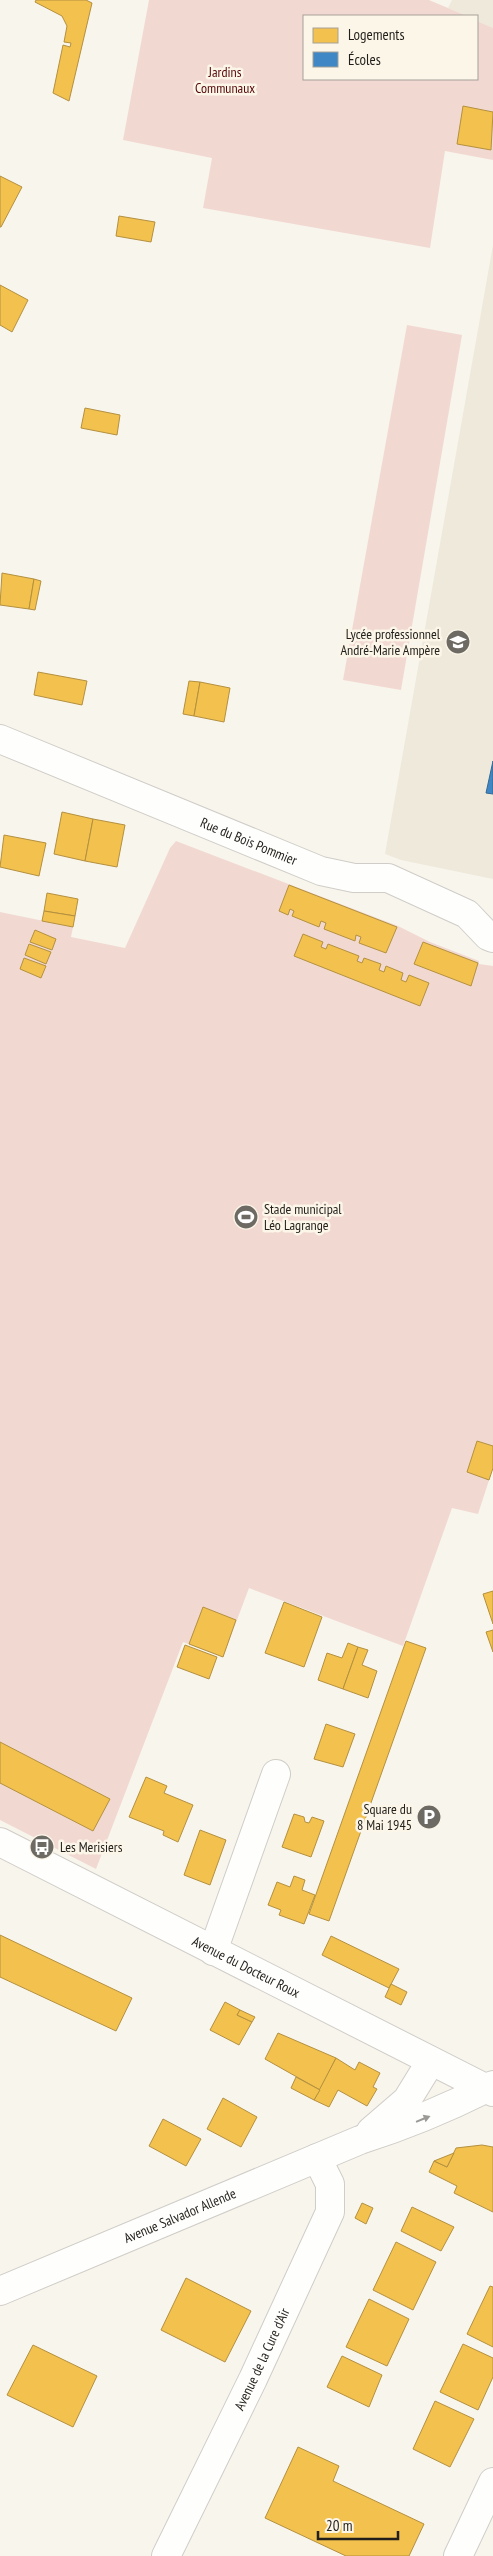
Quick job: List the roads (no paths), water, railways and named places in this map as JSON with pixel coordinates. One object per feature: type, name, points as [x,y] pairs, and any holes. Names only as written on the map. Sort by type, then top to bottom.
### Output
[{"type":"street","name":"Rue du Bois Pommier","points":[[0,739],[321,871],[354,878],[375,876],[388,878],[467,914],[488,936],[493,938]]},
{"type":"street","points":[[213,1951],[276,1774]]},
{"type":"street","name":"Avenue du Docteur Roux","points":[[0,1842],[431,2061],[491,2088]]},
{"type":"street","name":"Avenue Salvador Allende","points":[[360,2140],[407,2100],[431,2061]]},
{"type":"street","name":"Avenue Salvador Allende","points":[[0,2291],[360,2140],[444,2110],[491,2088]]},
{"type":"street","name":"Avenue de la Cure d'Air","points":[[166,2556],[253,2378],[330,2212],[330,2184],[317,2158]]},
{"type":"street","points":[[458,2556],[493,2482]]},
{"type":"place","name":"Lycée professionnel André-Marie Ampère","points":[[458,642]]},
{"type":"place","name":"Stade municipal Léo Lagrange","points":[[246,1217]]},
{"type":"place","name":"Square du 8 Mai 1945","points":[[429,1817]]},
{"type":"place","name":"Les Merisiers","points":[[42,1847]]},
{"type":"park label","name":"Jardins Communaux","points":[[225,80]]}]
